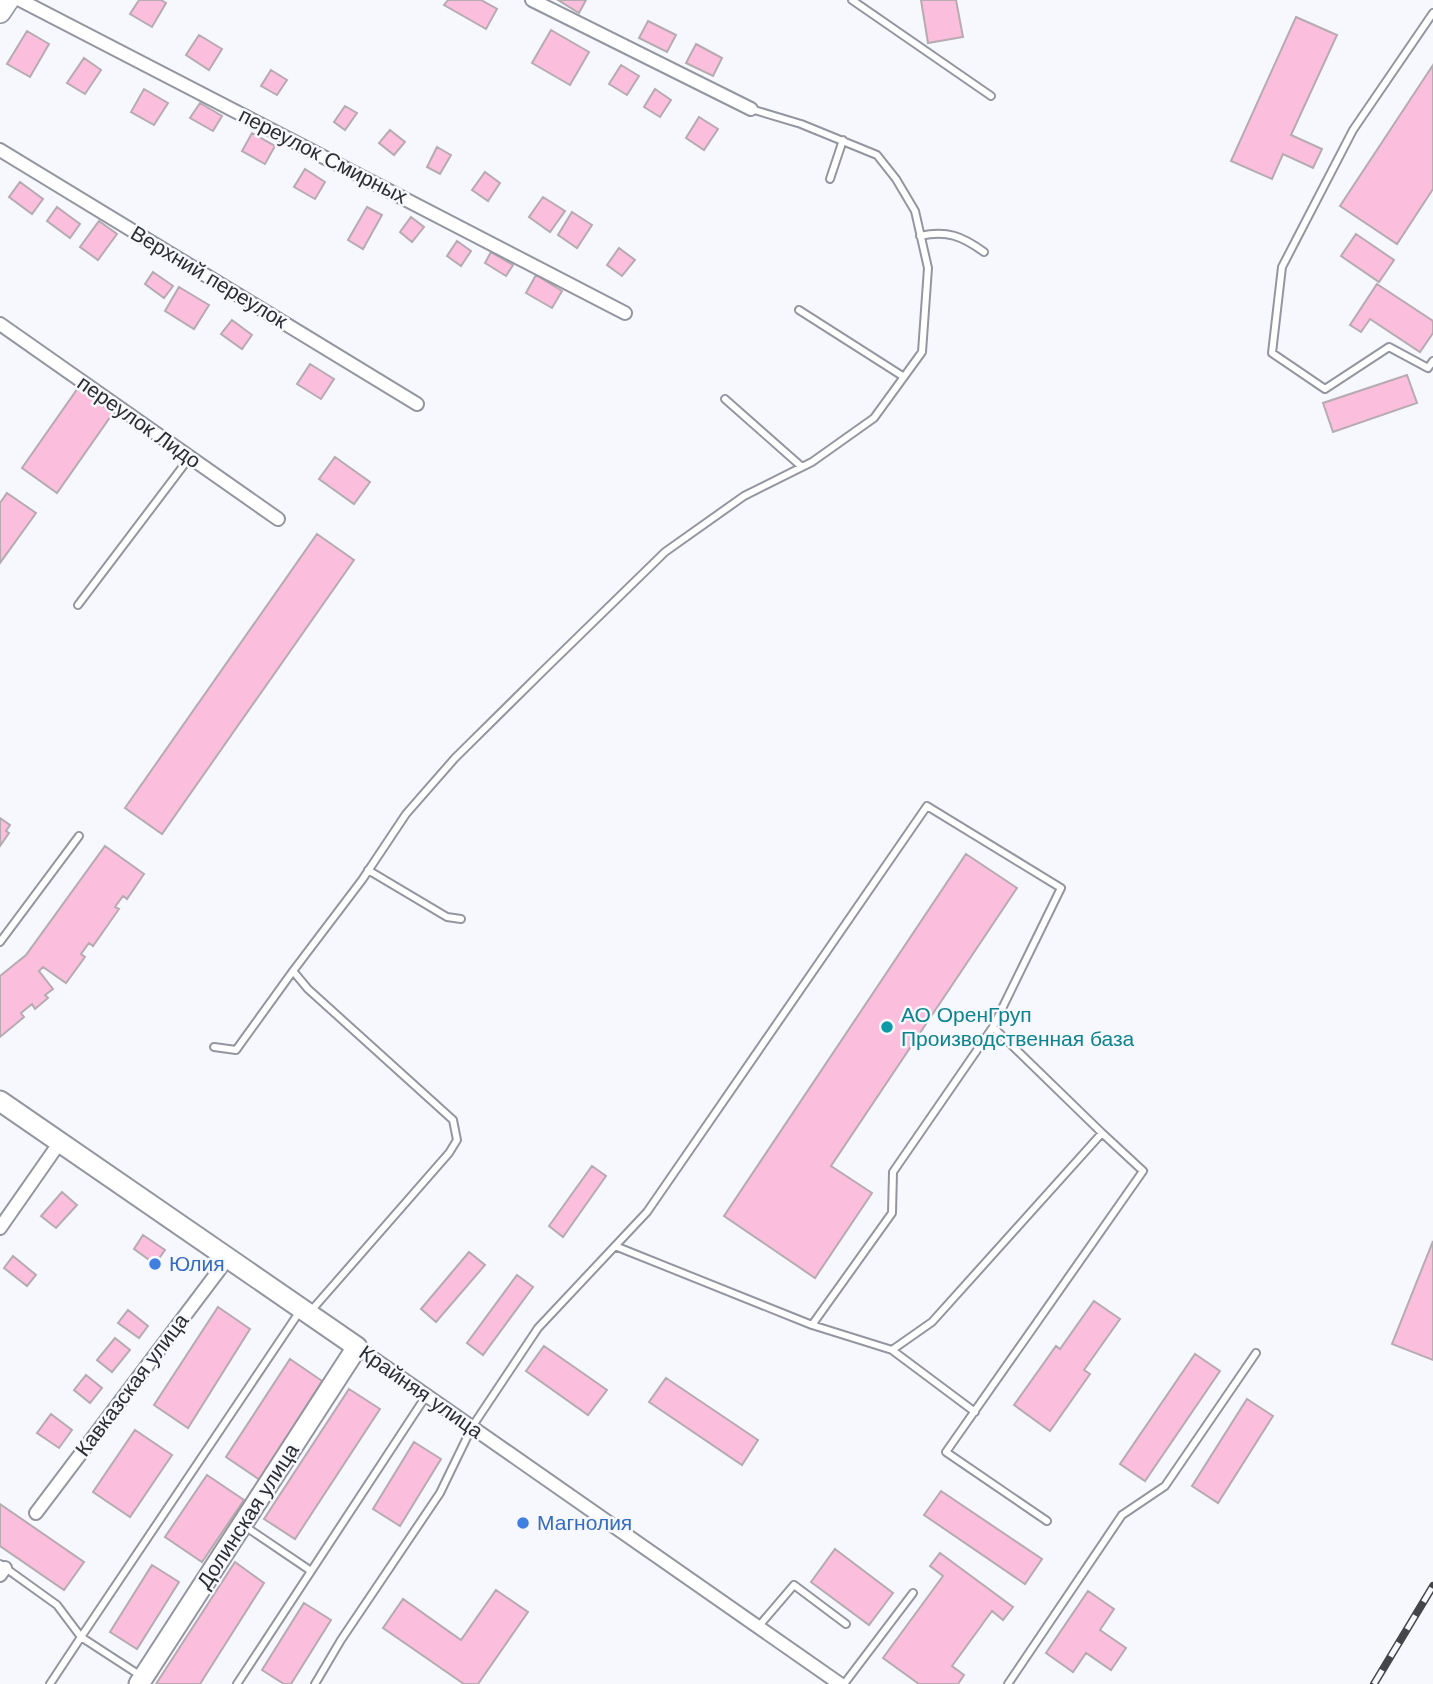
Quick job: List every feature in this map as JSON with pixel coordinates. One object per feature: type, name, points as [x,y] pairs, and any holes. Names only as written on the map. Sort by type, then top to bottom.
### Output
[{"type":"street","points":[[532,0],[751,109]]},
{"type":"street","name":"переулок Смирных","points":[[6,6],[625,313]]},
{"type":"street","name":"Верхний переулок","points":[[0,150],[417,404]]},
{"type":"street","name":"переулок Лидо","points":[[0,324],[278,519]]},
{"type":"street","name":"Крайняя улица","points":[[0,1101],[229,1257],[842,1684]]},
{"type":"street","points":[[0,1228],[60,1142]]},
{"type":"street","name":"Кавказская улица","points":[[36,1513],[229,1257]]},
{"type":"street","name":"Долинская улица","points":[[141,1681],[357,1347]]},
{"type":"lane","points":[[852,0],[990,96]]},
{"type":"lane","points":[[1433,13],[1353,130],[1282,267],[1272,353],[1325,389],[1389,348],[1428,368],[1433,361]]},
{"type":"lane","points":[[214,1046],[236,1050],[407,814],[455,758],[664,552],[744,496],[802,467],[874,418],[922,352],[928,268],[915,211],[896,179],[877,155],[844,140],[751,109]]},
{"type":"lane","points":[[830,179],[844,140]]},
{"type":"lane","points":[[920,236],[941,232],[969,241],[984,252]]},
{"type":"lane","points":[[799,310],[904,377]]},
{"type":"lane","points":[[725,399],[802,467]]},
{"type":"lane","points":[[78,605],[190,457]]},
{"type":"lane","points":[[315,1684],[341,1640],[440,1493],[472,1427],[538,1328],[647,1212],[927,806],[1061,888],[993,1027],[893,1172],[891,1213],[812,1325]]},
{"type":"lane","points":[[0,942],[79,836]]},
{"type":"lane","points":[[368,870],[447,917],[461,919]]},
{"type":"lane","points":[[50,1684],[305,1311],[449,1153],[457,1140],[453,1120],[308,989],[293,971]]},
{"type":"lane","points":[[993,1027],[1143,1171],[946,1452],[1047,1521]]},
{"type":"lane","points":[[892,1350],[932,1322],[1101,1133]]},
{"type":"lane","points":[[615,1246],[812,1325],[892,1350],[975,1412]]},
{"type":"lane","points":[[1008,1684],[1122,1515],[1165,1486],[1256,1353]]},
{"type":"lane","points":[[237,1684],[426,1396]]},
{"type":"lane","points":[[242,1525],[311,1571]]},
{"type":"lane","points":[[2,1569],[58,1605],[81,1637],[141,1681]]},
{"type":"lane","points":[[758,1627],[794,1585],[846,1625]]},
{"type":"lane","points":[[842,1684],[913,1593]]},
{"type":"building","points":[[139,0],[161,0],[166,3],[152,27],[130,14]]},
{"type":"building","points":[[448,0],[481,0],[497,9],[486,29],[444,5]]},
{"type":"building","points":[[558,0],[586,0],[579,13]]},
{"type":"building","points":[[921,0],[956,0],[963,37],[928,43]]},
{"type":"building","points":[[1296,17],[1337,35],[1291,135],[1322,149],[1313,168],[1283,154],[1272,179],[1231,161]]},
{"type":"building","points":[[648,21],[676,35],[667,52],[639,38]]},
{"type":"building","points":[[551,30],[589,52],[570,85],[532,63]]},
{"type":"building","points":[[27,31],[49,44],[30,77],[7,64]]},
{"type":"building","points":[[199,35],[222,49],[209,70],[186,55]]},
{"type":"building","points":[[696,44],[722,58],[713,76],[686,63]]},
{"type":"building","points":[[84,58],[101,70],[85,94],[67,83]]},
{"type":"building","points":[[621,65],[639,76],[627,95],[609,84]]},
{"type":"building","points":[[1433,65],[1433,189],[1397,244],[1340,206]]},
{"type":"building","points":[[271,70],[287,80],[277,95],[261,86]]},
{"type":"building","points":[[144,89],[168,103],[154,125],[131,112]]},
{"type":"building","points":[[655,89],[671,100],[660,117],[644,107]]},
{"type":"building","points":[[200,103],[222,116],[213,131],[190,118]]},
{"type":"building","points":[[345,106],[357,113],[345,130],[334,122]]},
{"type":"building","points":[[699,117],[718,129],[704,150],[686,138]]},
{"type":"building","points":[[390,130],[405,142],[394,155],[379,143]]},
{"type":"building","points":[[252,133],[275,146],[265,164],[242,151]]},
{"type":"building","points":[[437,147],[451,155],[440,174],[427,167]]},
{"type":"building","points":[[305,169],[325,182],[315,199],[294,187]]},
{"type":"building","points":[[485,172],[500,183],[488,201],[472,190]]},
{"type":"building","points":[[20,182],[43,199],[32,214],[9,197]]},
{"type":"building","points":[[543,197],[565,211],[550,232],[529,217]]},
{"type":"building","points":[[57,207],[80,224],[70,238],[47,221]]},
{"type":"building","points":[[367,207],[382,215],[363,249],[348,240]]},
{"type":"building","points":[[572,212],[592,225],[577,248],[558,235]]},
{"type":"building","points":[[411,217],[424,227],[412,242],[400,232]]},
{"type":"building","points":[[99,221],[117,234],[98,260],[80,247]]},
{"type":"building","points":[[1356,234],[1394,260],[1379,282],[1341,256]]},
{"type":"building","points":[[457,241],[471,251],[461,266],[447,256]]},
{"type":"building","points":[[619,248],[635,260],[622,276],[607,265]]},
{"type":"building","points":[[491,252],[513,265],[506,276],[485,263]]},
{"type":"building","points":[[153,272],[173,286],[164,298],[145,284]]},
{"type":"building","points":[[536,275],[562,291],[552,308],[526,293]]},
{"type":"building","points":[[1377,284],[1433,321],[1433,333],[1420,352],[1370,319],[1361,332],[1350,325]]},
{"type":"building","points":[[179,287],[209,305],[194,329],[165,311]]},
{"type":"building","points":[[232,320],[252,335],[242,349],[221,334]]},
{"type":"building","points":[[310,364],[334,379],[321,399],[297,384]]},
{"type":"building","points":[[1407,375],[1417,403],[1333,432],[1323,403]]},
{"type":"building","points":[[78,388],[113,413],[57,493],[22,468]]},
{"type":"building","points":[[335,457],[370,482],[354,504],[319,479]]},
{"type":"building","points":[[7,493],[36,513],[0,563],[0,503]]},
{"type":"building","points":[[317,534],[354,560],[162,834],[125,808]]},
{"type":"building","points":[[0,818],[10,825],[6,831],[9,833],[0,846]]},
{"type":"building","points":[[105,846],[144,874],[127,899],[123,896],[115,907],[119,909],[93,946],[89,943],[81,954],[85,957],[66,983],[43,967],[39,971],[53,989],[45,995],[48,998],[35,1009],[32,1004],[21,1013],[24,1017],[0,1037],[0,976],[26,955]]},
{"type":"building","name":"АО ОренГруп Производственная база","points":[[966,854],[1017,888],[831,1166],[872,1193],[815,1278],[724,1216]]},
{"type":"building","points":[[592,1166],[606,1176],[563,1237],[549,1226]]},
{"type":"building","points":[[62,1192],[77,1205],[56,1228],[41,1216]]},
{"type":"building","points":[[143,1235],[165,1250],[155,1264],[134,1249]]},
{"type":"building","points":[[1433,1241],[1433,1360],[1392,1344]]},
{"type":"building","points":[[469,1252],[485,1265],[436,1322],[421,1309]]},
{"type":"building","points":[[13,1256],[36,1275],[27,1286],[4,1268]]},
{"type":"building","points":[[517,1275],[533,1287],[483,1355],[467,1343]]},
{"type":"building","points":[[1094,1301],[1120,1319],[1084,1370],[1090,1374],[1050,1431],[1014,1405],[1056,1346],[1060,1349]]},
{"type":"building","points":[[218,1307],[250,1329],[188,1428],[154,1405]]},
{"type":"building","points":[[128,1310],[148,1326],[139,1338],[118,1323]]},
{"type":"building","points":[[115,1338],[130,1350],[112,1372],[97,1360]]},
{"type":"building","points":[[544,1346],[607,1390],[588,1415],[526,1371]]},
{"type":"building","points":[[1195,1354],[1220,1371],[1145,1481],[1120,1464]]},
{"type":"building","points":[[290,1359],[322,1381],[260,1480],[226,1457]]},
{"type":"building","points":[[86,1375],[102,1388],[90,1403],[74,1390]]},
{"type":"building","points":[[666,1378],[758,1440],[742,1465],[649,1402]]},
{"type":"building","points":[[349,1389],[380,1409],[295,1539],[264,1519]]},
{"type":"building","points":[[1247,1399],[1273,1416],[1218,1503],[1192,1486]]},
{"type":"building","points":[[51,1414],[72,1430],[59,1448],[37,1433]]},
{"type":"building","points":[[135,1430],[172,1455],[130,1517],[93,1492]]},
{"type":"building","points":[[414,1442],[441,1459],[400,1526],[373,1509]]},
{"type":"building","points":[[207,1475],[244,1500],[202,1562],[165,1537]]},
{"type":"building","points":[[941,1491],[1042,1559],[1025,1584],[924,1515]]},
{"type":"building","points":[[0,1504],[84,1562],[64,1590],[0,1546]]},
{"type":"building","points":[[835,1549],[893,1593],[869,1625],[811,1582]]},
{"type":"building","points":[[940,1553],[1013,1607],[1003,1620],[992,1611],[952,1666],[964,1675],[958,1684],[919,1684],[883,1658],[943,1576],[930,1566]]},
{"type":"building","points":[[235,1562],[264,1583],[200,1684],[156,1684]]},
{"type":"building","points":[[152,1565],[179,1582],[137,1649],[110,1632]]},
{"type":"building","points":[[496,1590],[528,1612],[478,1684],[464,1684],[383,1628],[403,1599],[461,1640]]},
{"type":"building","points":[[1088,1591],[1114,1609],[1100,1630],[1126,1648],[1111,1670],[1086,1653],[1073,1672],[1046,1653]]},
{"type":"building","points":[[304,1603],[331,1620],[291,1684],[284,1684],[262,1670]]},
{"type":"railway","points":[[1374,1684],[1433,1586]]},
{"type":"place","name":"АО ОренГруп Производственная база","points":[[887,1027]]},
{"type":"place","name":"Юлия","points":[[155,1264]]},
{"type":"place","name":"Магнолия","points":[[523,1523]]}]
